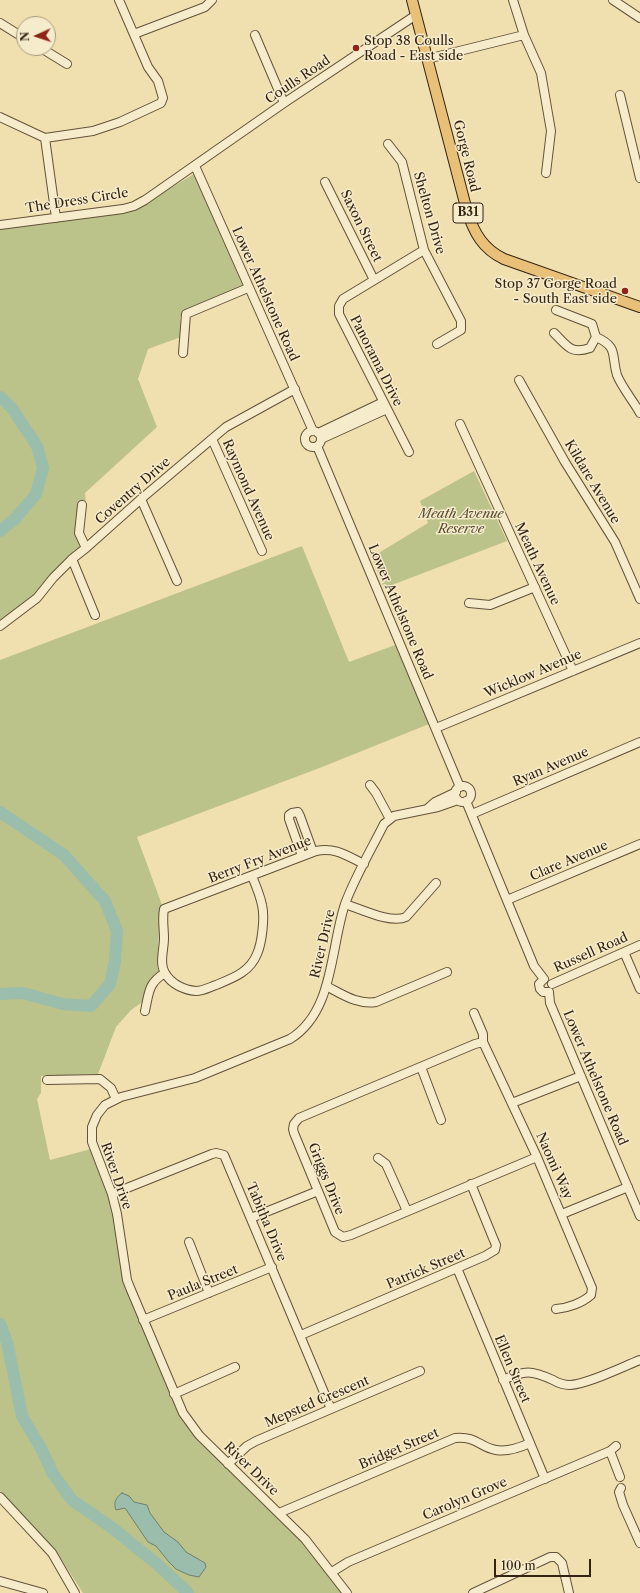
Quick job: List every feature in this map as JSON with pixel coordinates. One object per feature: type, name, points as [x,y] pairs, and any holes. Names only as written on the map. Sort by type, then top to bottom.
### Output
[{"type":"main road","name":"Gorge Road","points":[[412,0],[467,212],[476,235],[482,244],[495,255],[504,259],[640,307]]},
{"type":"street","points":[[0,117],[45,138],[93,131],[108,127],[161,103],[163,98],[158,81],[148,67],[119,0]]},
{"type":"street","points":[[134,34],[201,8],[212,0]]},
{"type":"street","points":[[513,0],[524,35],[541,73],[551,131],[546,173]]},
{"type":"street","points":[[613,0],[640,18]]},
{"type":"street","name":"Coulls Road","points":[[195,166],[284,103],[416,15]]},
{"type":"street","points":[[0,23],[16,33]]},
{"type":"street","points":[[255,35],[284,103]]},
{"type":"street","points":[[427,59],[524,35]]},
{"type":"street","points":[[54,56],[67,64]]},
{"type":"street","points":[[620,95],[640,178]]},
{"type":"street","points":[[45,138],[56,218]]},
{"type":"street","name":"Shelton Drive","points":[[388,144],[402,162],[424,250],[461,321],[460,330],[437,344]]},
{"type":"street","name":"The Dress Circle","points":[[0,225],[123,209],[134,206],[155,194],[195,166]]},
{"type":"street","name":"Lower Athelstone Road","points":[[195,166],[248,288],[317,437],[436,728],[460,795],[472,814],[534,966],[544,979]]},
{"type":"street","name":"Saxon Street","points":[[325,182],[374,280]]},
{"type":"street","name":"Panorama Drive","points":[[409,452],[339,314],[339,306],[343,299],[424,250]]},
{"type":"street","points":[[183,353],[186,314],[248,288]]},
{"type":"street","points":[[554,333],[564,345],[577,351],[590,348],[596,337],[592,324],[556,310]]},
{"type":"street","points":[[596,337],[607,342],[612,351],[617,375],[640,413]]},
{"type":"street","name":"Kildare Avenue","points":[[519,380],[565,462],[615,542],[640,599]]},
{"type":"street","name":"Coventry Drive","points":[[0,626],[37,598],[53,578],[72,559],[226,426],[294,389]]},
{"type":"street","points":[[317,437],[385,405]]},
{"type":"street","name":"Meath Avenue","points":[[460,424],[573,671]]},
{"type":"street","name":"Raymond Avenue","points":[[212,439],[262,551]]},
{"type":"street","points":[[141,499],[177,581]]},
{"type":"street","points":[[82,505],[79,533],[86,548]]},
{"type":"street","points":[[72,559],[95,615]]},
{"type":"street","points":[[469,603],[490,605],[535,588]]},
{"type":"street","name":"Wicklow Avenue","points":[[436,728],[640,643]]},
{"type":"street","name":"Ryan Avenue","points":[[472,814],[640,742]]},
{"type":"street","points":[[370,785],[390,819],[394,816],[418,812],[427,808],[438,807],[460,795]]},
{"type":"street","points":[[302,856],[289,819],[289,815],[292,813],[298,812],[313,852]]},
{"type":"street","name":"River Drive","points":[[347,1593],[312,1547],[192,1427],[183,1413],[127,1280],[117,1214],[112,1194],[94,1151],[91,1135],[92,1127],[97,1115],[105,1105],[116,1099],[195,1078],[290,1039],[299,1033],[310,1022],[321,1002],[326,986],[340,920],[345,904],[384,824],[390,819]]},
{"type":"street","name":"Clare Avenue","points":[[507,900],[640,844]]},
{"type":"street","name":"Berry Fry Avenue","points":[[165,973],[162,962],[164,909],[324,849],[336,850],[364,864]]},
{"type":"street","points":[[145,1011],[152,984],[158,977],[165,973],[167,977],[177,985],[197,991],[237,976],[252,964],[259,948],[263,908],[252,876]]},
{"type":"street","points":[[345,904],[387,918],[401,919],[406,917],[436,883]]},
{"type":"street","name":"Russell Road","points":[[552,984],[640,945]]},
{"type":"street","points":[[624,952],[640,989]]},
{"type":"street","points":[[326,986],[354,1000],[368,1003],[376,1002],[447,972]]},
{"type":"street","points":[[544,979],[549,980],[552,984],[552,990],[549,992],[543,992],[540,989],[539,984],[544,979]]},
{"type":"street","name":"Lower Athelstone Road","points":[[549,992],[550,1003],[640,1216]]},
{"type":"street","name":"Naomi Way","points":[[474,1013],[483,1034],[484,1042],[537,1157],[592,1288],[591,1295],[586,1300],[564,1308],[556,1309]]},
{"type":"street","name":"Griggs Drive","points":[[484,1042],[475,1044],[420,1067],[299,1118],[296,1121],[293,1128],[294,1133],[335,1232],[343,1237],[351,1235],[537,1157]]},
{"type":"street","points":[[420,1067],[441,1120]]},
{"type":"street","points":[[512,1103],[581,1076]]},
{"type":"street","points":[[47,1080],[100,1079],[111,1088],[116,1099]]},
{"type":"street","name":"Tabitha Drive","points":[[112,1194],[212,1154],[220,1153],[227,1159],[331,1409]]},
{"type":"street","points":[[378,1158],[386,1164],[407,1211]]},
{"type":"street","name":"Patrick Street","points":[[301,1335],[458,1268],[495,1250],[496,1245],[471,1184]]},
{"type":"street","points":[[562,1214],[628,1187]]},
{"type":"street","points":[[251,1218],[318,1190]]},
{"type":"street","points":[[188,1242],[209,1293]]},
{"type":"street","name":"Paula Street","points":[[143,1320],[272,1267]]},
{"type":"street","name":"Ellen Street","points":[[458,1268],[503,1380],[545,1478]]},
{"type":"street","points":[[503,1380],[523,1372],[530,1372],[537,1373],[563,1384],[576,1384],[640,1360]]},
{"type":"street","points":[[174,1394],[235,1367]]},
{"type":"street","name":"Mepsted Crescent","points":[[228,1464],[248,1446],[256,1441],[420,1371]]},
{"type":"street","name":"Bridget Street","points":[[279,1513],[455,1438],[471,1438],[496,1450],[517,1449],[530,1443]]},
{"type":"street","name":"Carolyn Grove","points":[[332,1572],[348,1562],[613,1448],[620,1477]]},
{"type":"street","points":[[621,1488],[619,1492],[623,1505],[640,1543]]},
{"type":"street","points":[[0,1497],[52,1552],[76,1593]]},
{"type":"street","points":[[473,1593],[550,1557],[556,1557],[562,1564],[569,1593]]},
{"type":"street","points":[[0,1581],[43,1593]]},
{"type":"green space","points":[[194,174],[243,286],[186,310],[180,317],[181,337],[148,349],[138,379],[157,427],[85,493],[86,505],[79,505],[75,530],[81,545],[33,598],[0,620],[0,229],[77,219],[139,207]]},
{"type":"green space","name":"Meath Avenue Reserve","points":[[474,471],[507,541],[384,588],[372,557],[428,523],[420,501]]},
{"type":"green space","points":[[302,546],[349,662],[395,645],[429,724],[322,767],[137,837],[162,905],[160,913],[157,967],[159,973],[148,986],[144,1001],[131,1010],[116,1027],[98,1074],[41,1076],[41,1093],[37,1099],[50,1160],[91,1149],[109,1195],[124,1280],[179,1412],[308,1547],[342,1593],[83,1593],[54,1548],[0,1491],[0,660]]},
{"type":"shaded area","points":[[122,1493],[129,1496],[134,1502],[147,1505],[150,1513],[164,1532],[178,1542],[186,1552],[205,1563],[206,1567],[199,1577],[189,1575],[176,1569],[156,1546],[148,1542],[125,1508],[116,1510],[116,1500]]},
{"type":"waterway","points":[[0,397],[11,407],[37,446],[43,468],[36,494],[15,519],[0,531]]},
{"type":"waterway","points":[[0,812],[64,855],[105,901],[117,931],[115,961],[110,984],[91,1006],[63,1004],[23,993],[0,994]]},
{"type":"waterway","points":[[0,1324],[7,1342],[22,1416],[41,1448],[53,1474],[72,1500],[111,1527],[157,1564],[188,1593]]},
{"type":"place","name":"Stop 38 Coulls Road - East side","points":[[356,48]]},
{"type":"place","name":"Stop 37 Gorge Road - South East side","points":[[625,291]]}]
